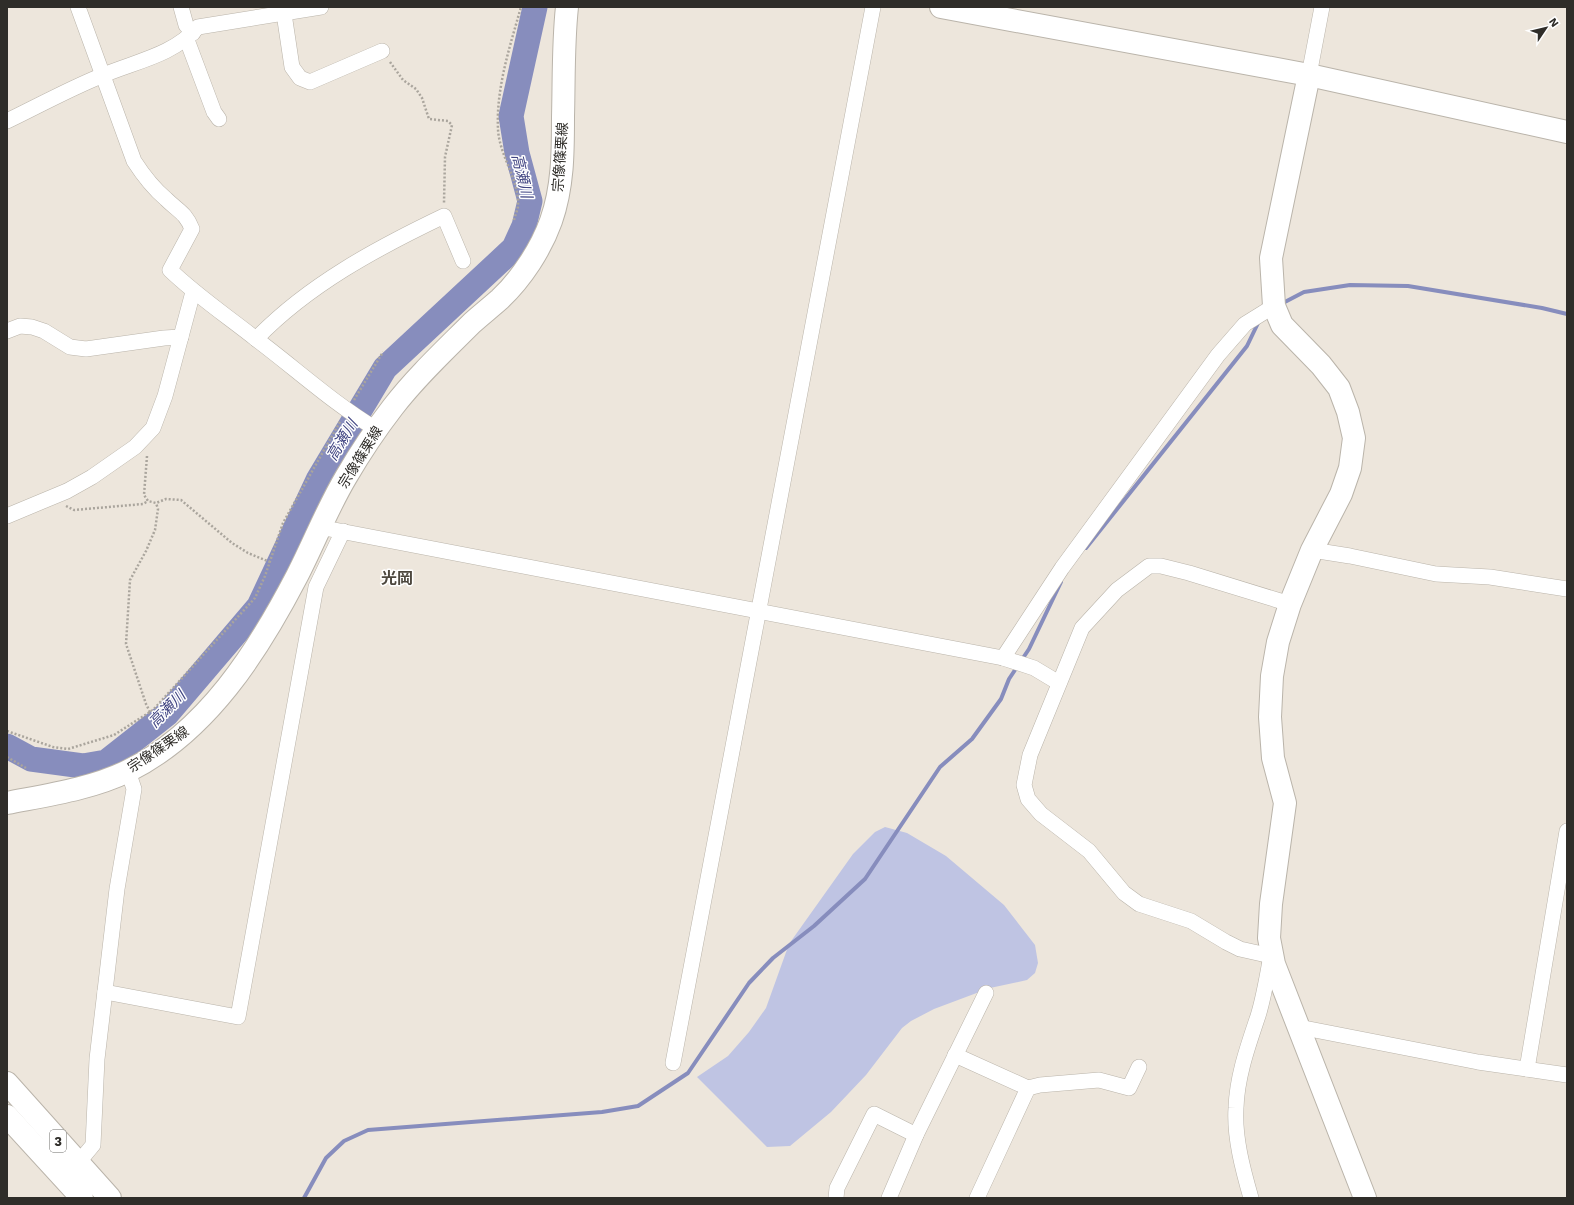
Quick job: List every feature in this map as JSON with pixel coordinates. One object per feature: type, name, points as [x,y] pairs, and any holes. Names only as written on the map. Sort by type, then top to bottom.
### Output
[{"type":"main road","name":"宗像篠栗線","points":[[7,804],[96,783],[128,771],[178,738],[217,700],[270,624],[298,575],[319,527],[346,477],[376,429],[402,396],[428,367],[475,320],[502,297],[534,256],[551,222],[558,195],[563,160],[565,36],[567,7]]},
{"type":"main road","points":[[941,7],[1309,75],[1567,132]]},
{"type":"main road","points":[[1309,75],[1272,258],[1278,315],[1339,388],[1348,412],[1354,438],[1350,468],[1341,494],[1312,550],[1290,604],[1278,642],[1272,683],[1270,717],[1273,758],[1285,803],[1271,904],[1269,938],[1271,956],[1365,1198]]},
{"type":"main road","name":"3","points":[[7,1083],[110,1198]]},
{"type":"main road","name":"3","points":[[7,1116],[82,1198]]},
{"type":"street","points":[[78,7],[134,161],[146,179],[188,218],[192,229],[170,270],[193,292],[256,339],[346,410],[376,429]]},
{"type":"street","points":[[181,7],[214,112],[219,119]]},
{"type":"street","points":[[7,121],[102,75],[155,56],[190,36],[198,27],[283,10],[321,7]]},
{"type":"street","points":[[673,1063],[873,7]]},
{"type":"street","points":[[1309,75],[1322,7]]},
{"type":"street","points":[[283,10],[292,67],[300,78],[310,82],[382,51]]},
{"type":"street","points":[[256,339],[278,316],[352,264],[405,234],[444,216],[463,261]]},
{"type":"street","points":[[7,516],[57,496],[92,477],[135,447],[153,428],[164,396],[193,292]]},
{"type":"street","points":[[1003,658],[1062,568],[1218,354],[1245,324],[1278,315]]},
{"type":"street","points":[[7,331],[20,326],[32,327],[70,347],[86,349],[181,337]]},
{"type":"street","points":[[319,527],[1003,658],[1034,668],[1059,684]]},
{"type":"street","points":[[105,992],[238,1017],[316,587],[343,531]]},
{"type":"street","points":[[1312,550],[1350,556],[1436,574],[1490,577],[1567,589]]},
{"type":"street","points":[[1251,1198],[1239,1146],[1236,1109],[1238,1083],[1245,1054],[1258,1014],[1271,956],[1240,948],[1226,942],[1191,921],[1139,904],[1124,893],[1088,851],[1041,814],[1028,799],[1024,785],[1025,772],[1030,754],[1082,628],[1117,590],[1149,566],[1161,566],[1189,573],[1290,604]]},
{"type":"street","points":[[78,1163],[93,1145],[97,1059],[117,889],[134,789],[128,771]]},
{"type":"street","points":[[1527,1069],[1567,831]]},
{"type":"street","points":[[889,1198],[916,1135],[986,993]]},
{"type":"street","points":[[1299,1027],[1478,1062],[1567,1075]]},
{"type":"street","points":[[955,1055],[1028,1088],[1040,1085],[1099,1080],[1129,1088],[1139,1067]]},
{"type":"street","points":[[977,1198],[1028,1088]]},
{"type":"street","points":[[836,1198],[837,1188],[874,1114],[916,1135]]},
{"type":"path","points":[[514,220],[518,206],[516,190],[503,157],[498,132],[497,108],[505,70],[522,7]]},
{"type":"path","points":[[382,51],[403,80],[416,89],[422,98],[429,119],[448,121],[452,125],[445,157],[444,216]]},
{"type":"path","points":[[7,731],[53,747],[68,749],[114,735],[150,712],[255,598],[265,576],[283,523],[346,410],[362,389],[384,352]]},
{"type":"path","points":[[144,438],[148,450],[144,495],[148,500],[156,503],[166,499],[181,500],[232,543],[248,554],[270,562]]},
{"type":"path","points":[[57,496],[62,504],[74,510],[143,504],[148,500]]},
{"type":"path","points":[[150,712],[126,644],[130,580],[146,551],[155,530],[158,509],[156,503]]},
{"type":"path","points":[[7,757],[26,768]]},
{"type":"shaded area","points":[[885,827],[907,833],[946,856],[1004,905],[1035,945],[1038,963],[1035,973],[1027,980],[990,988],[934,1009],[911,1021],[902,1028],[866,1075],[831,1112],[790,1146],[767,1147],[697,1077],[728,1056],[749,1032],[766,1008],[789,944],[853,854],[875,832]]},
{"type":"waterway","name":"高瀬川","points":[[7,746],[31,759],[83,766],[106,762],[167,714],[259,606],[318,480],[385,368],[514,248],[524,226],[530,201],[517,153],[511,116],[535,7]]},
{"type":"waterway","points":[[1281,304],[1304,292],[1350,285],[1408,286],[1542,308],[1567,314]]},
{"type":"waterway","points":[[1086,548],[1247,346],[1259,321]]},
{"type":"waterway","points":[[304,1198],[326,1158],[344,1141],[368,1130],[602,1112],[638,1106],[688,1073],[749,983],[773,958],[814,926],[865,879],[940,767],[972,739],[1001,699],[1009,679],[1029,649],[1061,582]]},
{"type":"district","name":"光岡","points":[[397,578]]}]
